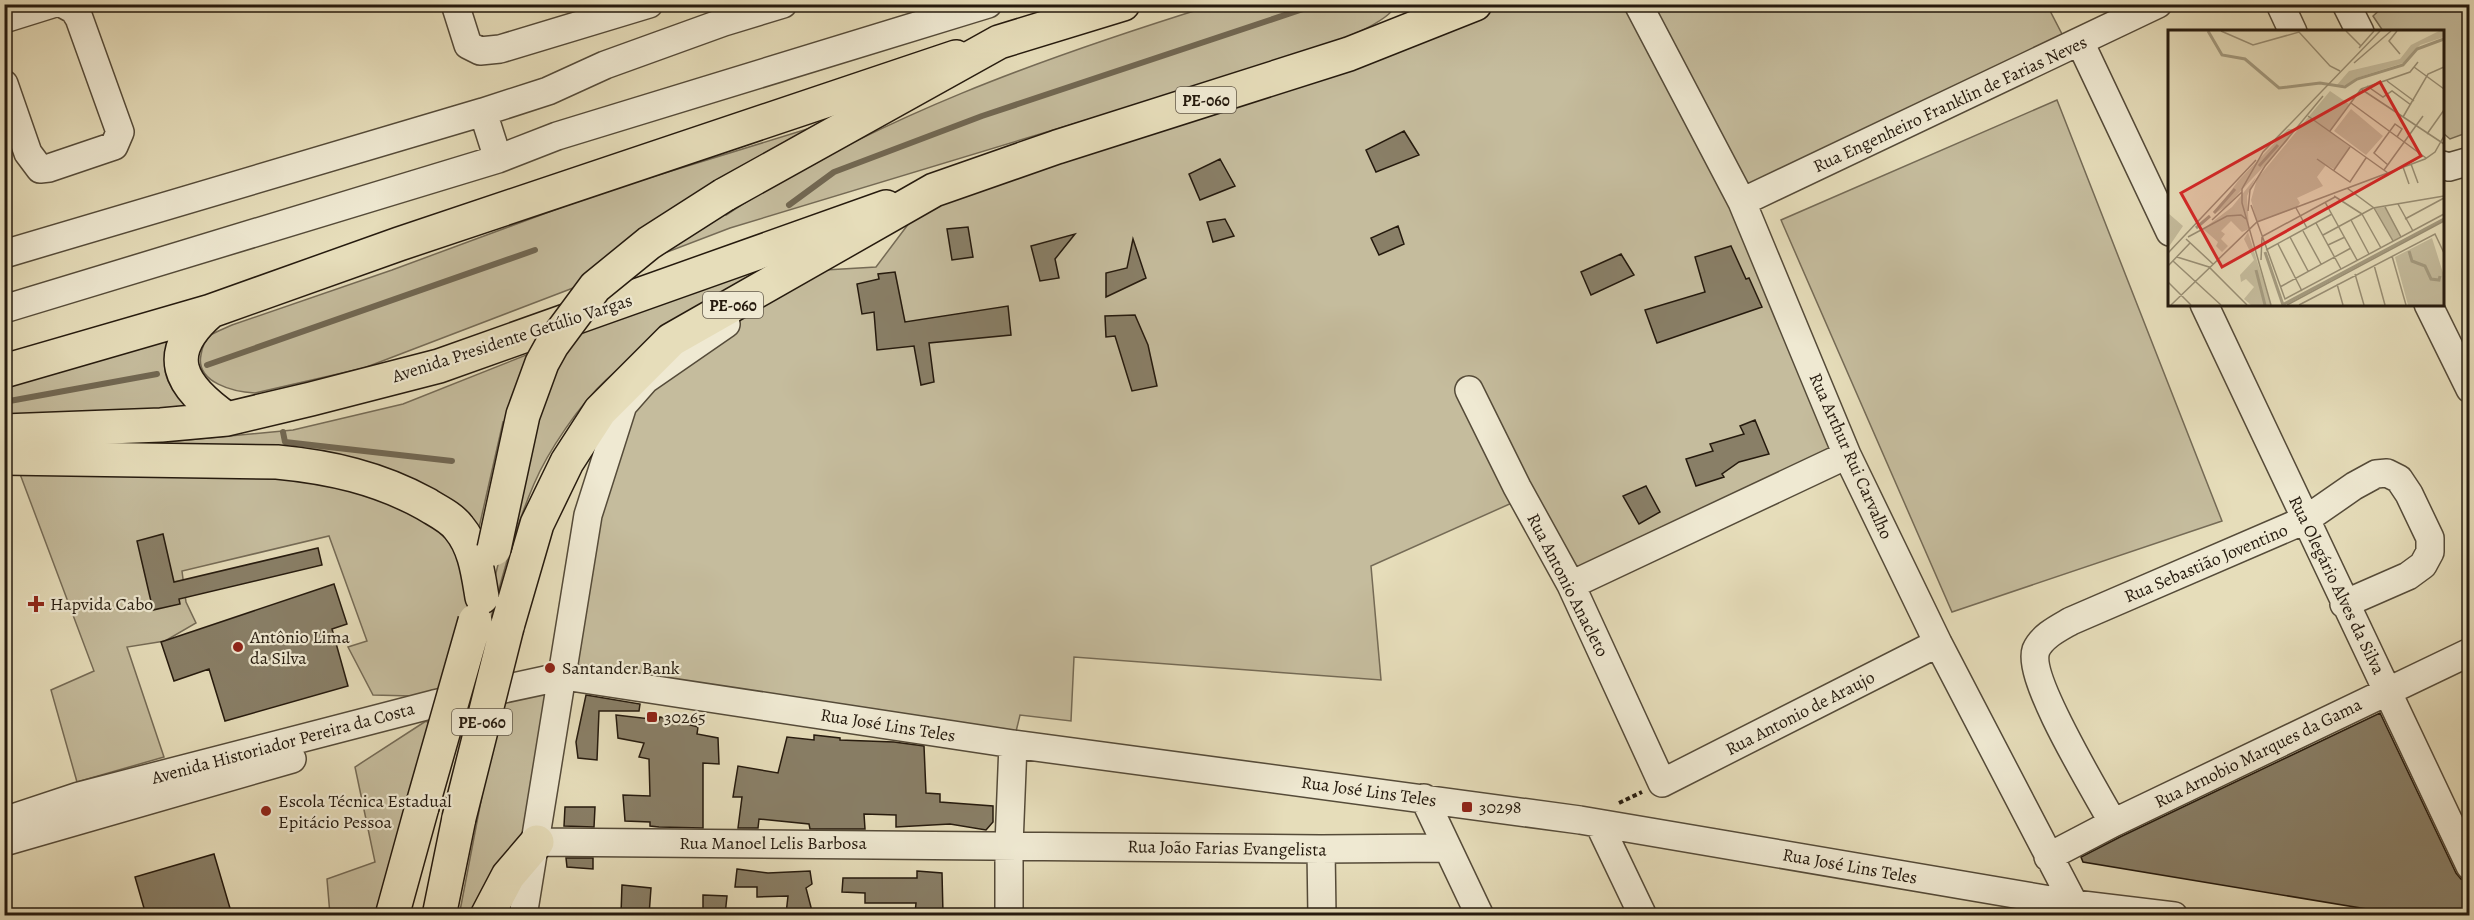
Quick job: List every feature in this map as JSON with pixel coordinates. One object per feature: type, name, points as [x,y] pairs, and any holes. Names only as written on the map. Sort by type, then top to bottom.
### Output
[{"type":"main road","name":"PE-060","points":[[392,915],[494,549],[523,415],[542,363],[552,345],[595,287],[649,243],[724,195],[999,42],[1124,4]]},
{"type":"main road","points":[[1400,35],[1410,4]]},
{"type":"main road","name":"PE-060","points":[[439,915],[459,818],[507,627],[537,524],[567,462],[600,411],[671,340],[934,190],[1057,147],[1349,54],[1474,4]]},
{"type":"main road","points":[[4,370],[211,311],[410,240],[999,42]]},
{"type":"main road","name":"Avenida Presidente Getúlio Vargas","points":[[4,431],[161,425],[227,419],[439,366],[934,190]]},
{"type":"main road","points":[[211,311],[195,324],[186,338],[180,365],[186,381],[196,393],[227,419]]},
{"type":"main road","points":[[4,458],[277,462],[314,465],[367,478],[420,501],[442,513],[459,528],[474,558],[478,609]]},
{"type":"main road","points":[[487,915],[508,876],[537,842]]},
{"type":"street","points":[[4,18],[52,4]]},
{"type":"street","points":[[4,84],[28,153],[40,169],[59,165],[114,146],[120,132],[79,18],[74,10],[63,4]]},
{"type":"street","points":[[455,4],[468,45],[480,51],[500,49],[649,4]]},
{"type":"street","points":[[4,254],[483,112],[548,91],[722,13],[783,4]]},
{"type":"street","points":[[4,309],[498,159],[557,136],[988,4]]},
{"type":"street","name":"Rua Arthur Rui Carvalho","points":[[1638,4],[1742,202],[1847,455],[1938,644],[2073,904]]},
{"type":"street","name":"Rua Engenheiro Franklin de Farias Neves","points":[[1742,202],[2158,4]]},
{"type":"street","points":[[2280,4],[2293,30]]},
{"type":"street","points":[[2346,4],[2359,30]]},
{"type":"street","points":[[2080,42],[2168,229]]},
{"type":"street","points":[[483,112],[498,159]]},
{"type":"street","points":[[2444,166],[2449,167],[2469,162]]},
{"type":"street","points":[[523,915],[564,676],[588,515],[624,405],[645,380],[735,318],[791,272]]},
{"type":"street","name":"Rua Olegário Alves da Silva","points":[[2205,306],[2344,604],[2388,690],[2469,866]]},
{"type":"street","points":[[2429,306],[2469,389]]},
{"type":"street","name":"Rua Antonio Anacleto","points":[[1469,390],[1517,487],[1571,585],[1662,783]]},
{"type":"street","points":[[1571,585],[1847,455]]},
{"type":"street","name":"Rua Sebastião Joventino","points":[[2113,823],[2047,701],[2035,665],[2036,651],[2044,639],[2071,621],[2305,520],[2376,474],[2387,473],[2399,478],[2430,538],[2430,552],[2423,565],[2408,576],[2344,604]]},
{"type":"street","name":"Rua Antonio de Araujo","points":[[1662,783],[1938,644]]},
{"type":"street","name":"Rua Arnobio Marques da Gama","points":[[2049,857],[2113,823],[2469,652]]},
{"type":"street","name":"Rua José Lins Teles","points":[[564,676],[1012,744],[1424,798],[1599,824],[2073,904],[2174,915]]},
{"type":"street","name":"Avenida Historiador Pereira da Costa","points":[[4,820],[79,796],[422,707],[564,676]]},
{"type":"street","points":[[4,842],[426,721],[533,694],[542,695],[557,711]]},
{"type":"street","points":[[1009,915],[1012,744]]},
{"type":"street","points":[[1424,798],[1480,915]]},
{"type":"street","points":[[1599,824],[1642,915]]},
{"type":"street","name":"Rua Manoel Lelis Barbosa","points":[[537,842],[1009,845]]},
{"type":"street","name":"Rua João Farias Evangelista","points":[[1009,845],[1320,849],[1446,848]]},
{"type":"street","points":[[1320,849],[1322,915]]},
{"type":"shaded area","points":[[1213,5],[1396,5],[1390,13],[1365,29],[1294,57],[730,228],[364,368],[255,393],[237,391],[218,384],[204,373],[201,365],[201,352],[207,339],[232,325],[392,270],[603,192],[817,126],[684,204],[726,215],[841,148],[901,119],[1086,46]]},
{"type":"shaded area","points":[[1466,5],[1638,5],[1846,456],[1573,582],[1523,498],[1371,566],[1381,680],[1074,657],[1071,721],[1020,715],[1013,744],[564,676],[594,516],[629,420],[567,462],[791,272],[876,267],[934,190]]},
{"type":"shaded area","points":[[1649,5],[2047,5],[2064,38],[1746,190]]},
{"type":"shaded area","points":[[2385,5],[2469,9],[2469,132],[2450,139],[2444,134],[2444,30],[2382,30],[2373,16]]},
{"type":"shaded area","points":[[2057,100],[2222,521],[1952,612],[1781,220]]},
{"type":"shaded area","points":[[793,249],[696,310],[649,344],[606,380],[575,415],[548,457],[526,504],[482,650],[488,606],[531,428],[503,422],[476,541],[403,480],[92,447],[293,430],[403,404]]},
{"type":"shaded area","points":[[173,329],[166,354],[165,372],[173,389],[190,409],[5,419],[5,383]]},
{"type":"shaded area","points":[[14,458],[227,460],[407,501],[490,568],[453,697],[373,695],[348,647],[367,641],[329,536],[182,571],[186,602],[196,623],[165,641],[127,647],[164,757],[77,782],[51,690],[94,671]]},
{"type":"shaded area","points":[[557,685],[533,814],[512,855],[476,915],[459,916],[494,733],[507,691]]},
{"type":"shaded area","points":[[426,721],[443,732],[402,915],[330,915],[327,879],[375,862],[355,767]]},
{"type":"building","points":[[1404,131],[1419,155],[1376,172],[1366,150]]},
{"type":"building","points":[[1220,159],[1235,186],[1200,200],[1189,174]]},
{"type":"building","points":[[1225,219],[1234,236],[1213,242],[1207,222]]},
{"type":"building","points":[[1398,226],[1404,244],[1379,255],[1371,238]]},
{"type":"building","points":[[968,227],[973,257],[952,260],[947,229]]},
{"type":"building","points":[[1075,234],[1055,259],[1059,278],[1040,281],[1031,246]]},
{"type":"building","points":[[1133,239],[1146,278],[1106,297],[1106,273],[1127,268]]},
{"type":"building","points":[[1731,246],[1762,307],[1657,343],[1645,310],[1705,292],[1695,257]]},
{"type":"building","points":[[1621,254],[1634,275],[1591,295],[1581,272]]},
{"type":"building","points":[[895,272],[905,322],[1008,306],[1011,335],[929,343],[934,382],[921,385],[914,346],[877,350],[874,312],[862,314],[857,284],[879,279],[878,274]]},
{"type":"building","points":[[1135,315],[1148,345],[1157,386],[1132,391],[1115,336],[1106,337],[1105,316]]},
{"type":"building","points":[[1755,420],[1769,454],[1739,462],[1722,474],[1724,477],[1696,486],[1686,459],[1713,451],[1710,444],[1744,434],[1740,426]]},
{"type":"building","points":[[1646,486],[1660,512],[1639,524],[1623,496]]},
{"type":"building","points":[[163,534],[174,582],[318,548],[322,565],[179,599],[180,604],[153,610],[137,541]]},
{"type":"building","points":[[334,584],[347,624],[332,629],[348,686],[225,721],[209,669],[174,681],[161,642]]},
{"type":"building","points":[[586,695],[640,704],[639,711],[599,711],[597,760],[578,758],[576,742]]},
{"type":"building","points":[[2380,713],[2456,873],[2461,879],[2467,881],[2469,915],[2403,915],[2083,862],[2081,857],[2120,837]]},
{"type":"building","points":[[616,715],[659,720],[660,717],[698,727],[697,734],[718,738],[719,764],[703,763],[703,828],[659,827],[650,826],[650,822],[625,821],[623,795],[650,796],[649,759],[639,757],[644,743],[618,738]]},
{"type":"building","points":[[814,735],[840,738],[840,740],[894,742],[924,746],[926,793],[940,794],[940,802],[993,806],[993,822],[986,830],[950,824],[896,827],[896,815],[864,814],[865,829],[810,829],[809,824],[759,819],[758,828],[738,828],[742,797],[733,797],[738,766],[778,773],[787,737],[814,740]]},
{"type":"building","points":[[565,807],[595,807],[594,827],[564,826]]},
{"type":"building","points":[[214,854],[232,915],[146,915],[135,877]]},
{"type":"building","points":[[566,858],[593,858],[593,869],[567,867]]},
{"type":"building","points":[[737,869],[768,873],[810,871],[812,884],[806,888],[813,915],[786,914],[788,896],[757,897],[757,887],[735,887]]},
{"type":"building","points":[[917,871],[942,873],[943,914],[915,914],[916,903],[865,903],[865,893],[842,892],[843,878],[917,878]]},
{"type":"building","points":[[622,885],[651,888],[649,915],[621,914]]},
{"type":"building","points":[[703,895],[727,896],[725,915],[703,909]]},
{"type":"waterway","points":[[789,205],[834,172],[982,116],[1318,4]]},
{"type":"waterway","points":[[207,365],[535,250]]},
{"type":"waterway","points":[[4,402],[157,374]]},
{"type":"waterway","points":[[283,432],[285,442],[452,461]]},
{"type":"place","name":"Hapvida Cabo","points":[[36,604]]},
{"type":"place","name":"Antônio Lima da Silva","points":[[238,647]]},
{"type":"place","name":"Santander Bank","points":[[550,668]]},
{"type":"place","name":"30265","points":[[652,717]]},
{"type":"place","name":"30298","points":[[1467,807]]},
{"type":"place","name":"Escola Técnica Estadual Epitácio Pessoa","points":[[266,811]]}]
